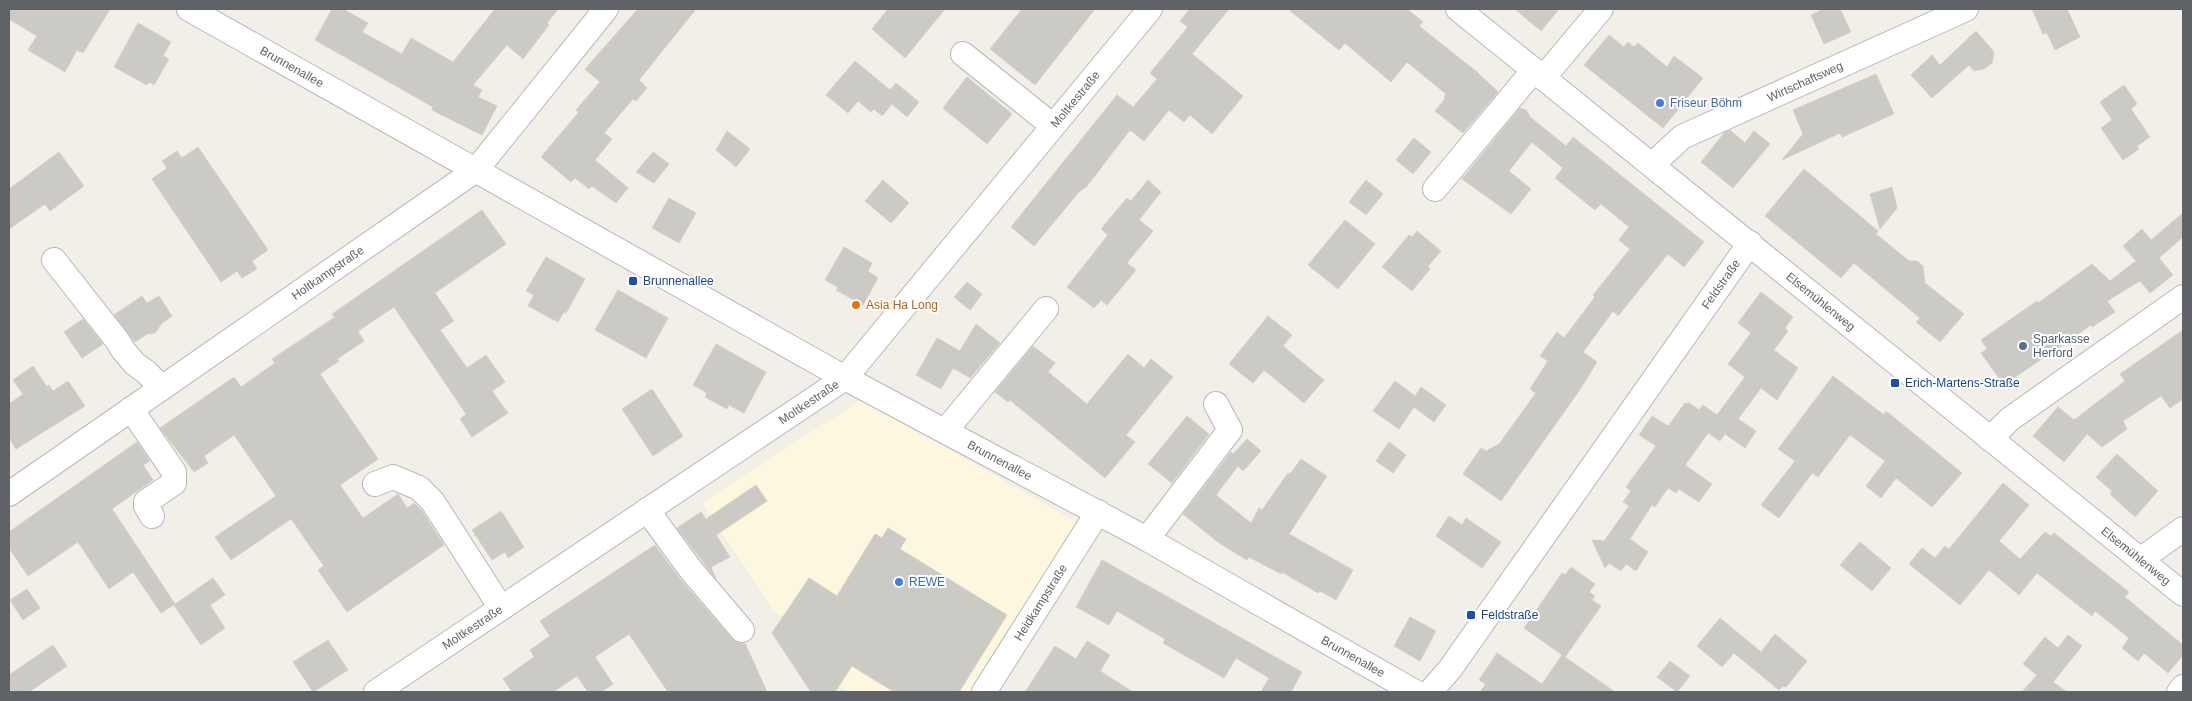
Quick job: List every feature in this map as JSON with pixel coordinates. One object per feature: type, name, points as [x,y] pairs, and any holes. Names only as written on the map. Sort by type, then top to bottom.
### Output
[{"type":"street","name":"Brunnenallee","points":[[189,9],[846,378],[1147,539],[1415,692]]},
{"type":"street","name":"Holtkampstraße","points":[[9,494],[476,170],[606,9]]},
{"type":"street","name":"Moltkestraße","points":[[376,692],[846,378],[1150,9]]},
{"type":"street","name":"Elsemühlenweg","points":[[1458,9],[2183,594]]},
{"type":"street","points":[[1435,189],[1539,74],[1602,9]]},
{"type":"street","name":"Wirtschaftsweg","points":[[1652,165],[1682,137],[1966,9]]},
{"type":"street","points":[[963,54],[1053,126]]},
{"type":"street","name":"Feldstraße","points":[[1430,692],[1461,653],[1750,243]]},
{"type":"street","points":[[54,260],[123,350],[162,388]]},
{"type":"street","points":[[1990,439],[2010,418],[2183,298]]},
{"type":"street","points":[[946,430],[1046,309]]},
{"type":"street","points":[[1147,539],[1230,430],[1216,404]]},
{"type":"street","points":[[131,409],[174,472],[174,482],[146,502],[146,506],[152,516]]},
{"type":"street","points":[[375,484],[393,477],[407,481],[424,492],[433,502],[501,608]]},
{"type":"street","points":[[647,510],[692,570],[742,630]]},
{"type":"street","name":"Heidkampstraße","points":[[984,692],[1098,512]]},
{"type":"street","points":[[2140,560],[2183,529]]},
{"type":"street","points":[[2179,692],[2183,687]]},
{"type":"shaded area","points":[[861,400],[1082,525],[977,692],[848,692],[833,683],[789,621],[775,612],[702,503]]},
{"type":"building","points":[[9,9],[110,9],[83,53],[77,50],[65,72],[28,50],[37,36],[9,19]]},
{"type":"building","points":[[332,9],[343,9],[368,23],[362,32],[402,54],[411,38],[453,62],[495,9],[558,9],[547,23],[549,25],[523,59],[507,45],[473,85],[482,90],[478,97],[497,106],[482,135],[432,110],[433,107],[315,40]]},
{"type":"building","points":[[638,9],[696,9],[639,80],[647,88],[636,101],[633,99],[604,133],[612,139],[595,160],[628,188],[616,203],[592,186],[589,189],[575,178],[571,182],[541,157],[579,112],[576,110],[600,82],[585,69]]},
{"type":"building","points":[[888,9],[945,9],[905,58],[872,29]]},
{"type":"building","points":[[1022,9],[1095,9],[1035,85],[990,49]]},
{"type":"building","points":[[1190,9],[1229,9],[1192,54],[1243,96],[1212,134],[1190,115],[1184,122],[1169,110],[1144,141],[1130,130],[1087,186],[1079,192],[1034,246],[1011,227],[1117,95],[1133,107],[1157,79],[1150,73],[1188,27],[1180,21]]},
{"type":"building","points":[[1288,9],[1407,9],[1423,22],[1419,26],[1477,72],[1498,92],[1463,133],[1435,111],[1445,99],[1446,94],[1407,62],[1391,82],[1345,43],[1339,50]]},
{"type":"building","points":[[1515,9],[1559,9],[1541,31]]},
{"type":"building","points":[[1824,9],[1840,9],[1851,32],[1824,44],[1811,15]]},
{"type":"building","points":[[2032,9],[2067,9],[2080,37],[2055,50],[2047,33],[2043,34]]},
{"type":"building","points":[[138,23],[171,42],[163,56],[169,59],[154,85],[149,82],[147,85],[114,67]]},
{"type":"building","points":[[1976,31],[1994,52],[1992,63],[1984,69],[1974,71],[1969,65],[1932,98],[1911,75],[1932,55],[1940,65]]},
{"type":"building","points":[[1609,35],[1624,47],[1628,42],[1634,47],[1638,43],[1667,67],[1674,56],[1703,78],[1663,128],[1584,65]]},
{"type":"building","points":[[855,61],[890,90],[896,83],[919,102],[907,117],[892,104],[882,116],[874,109],[871,112],[858,101],[848,113],[826,95]]},
{"type":"building","points":[[1876,74],[1894,114],[1842,137],[1840,133],[1782,160],[1803,134],[1793,110]]},
{"type":"building","points":[[967,77],[1012,114],[987,144],[943,108]]},
{"type":"building","points":[[2124,85],[2137,104],[2131,109],[2150,137],[2137,146],[2139,149],[2123,160],[2101,128],[2112,120],[2100,102]]},
{"type":"building","points":[[1520,108],[1526,110],[1530,117],[1566,146],[1573,137],[1704,242],[1684,267],[1668,254],[1618,316],[1613,311],[1583,352],[1597,362],[1579,391],[1501,501],[1463,474],[1481,448],[1486,451],[1499,444],[1536,393],[1530,389],[1548,361],[1540,356],[1557,332],[1564,338],[1595,297],[1593,295],[1630,249],[1619,240],[1629,227],[1601,204],[1595,210],[1555,178],[1563,168],[1532,142],[1509,171],[1531,189],[1511,214],[1462,179]]},
{"type":"building","points":[[1730,130],[1745,143],[1754,131],[1770,144],[1733,188],[1701,162],[1725,132]]},
{"type":"building","points":[[727,131],[750,149],[736,167],[716,150]]},
{"type":"building","points":[[1414,138],[1431,152],[1413,174],[1396,160]]},
{"type":"building","points":[[198,147],[268,250],[252,261],[257,269],[242,278],[237,271],[221,282],[152,179],[167,168],[162,161],[177,151],[182,158]]},
{"type":"building","points":[[59,152],[84,186],[50,211],[45,204],[9,229],[9,189]]},
{"type":"building","points":[[653,152],[669,164],[654,183],[636,172]]},
{"type":"building","points":[[1804,169],[1878,231],[1876,234],[1909,261],[1917,261],[1923,266],[1925,283],[1964,314],[1940,342],[1916,322],[1920,318],[1854,263],[1841,278],[1765,216]]},
{"type":"building","points":[[883,180],[909,203],[891,223],[865,201]]},
{"type":"building","points":[[1148,180],[1161,192],[1139,220],[1153,231],[1127,263],[1136,270],[1107,305],[1101,300],[1094,308],[1067,287],[1108,235],[1101,229],[1127,198],[1131,201]]},
{"type":"building","points":[[1366,180],[1383,194],[1366,215],[1349,202]]},
{"type":"building","points":[[1892,187],[1897,208],[1880,229],[1870,194]]},
{"type":"building","points":[[669,198],[696,213],[679,243],[652,228]]},
{"type":"building","points":[[482,210],[506,244],[435,293],[454,321],[440,330],[467,368],[486,355],[505,382],[492,391],[508,413],[472,437],[460,419],[466,414],[394,307],[358,331],[364,341],[337,359],[339,361],[320,374],[378,459],[340,485],[363,518],[398,494],[407,508],[414,503],[422,511],[444,545],[347,612],[318,570],[324,566],[291,519],[231,560],[215,537],[276,496],[234,435],[204,456],[208,463],[194,472],[160,428],[234,377],[241,387],[275,363],[272,359],[335,317],[332,314]]},
{"type":"building","points":[[2183,213],[2183,237],[2159,258],[2173,275],[2150,293],[2140,281],[2107,301],[2115,312],[2092,327],[2091,325],[2004,385],[1981,353],[1987,349],[1981,340],[2037,301],[2038,303],[2092,264],[2110,281],[2136,261],[2123,246],[2142,229],[2151,240]]},
{"type":"building","points":[[1345,220],[1375,244],[1338,289],[1308,265]]},
{"type":"building","points":[[1417,231],[1441,251],[1428,266],[1430,269],[1412,291],[1382,267],[1409,235],[1412,237]]},
{"type":"building","points":[[844,247],[872,263],[868,271],[878,278],[863,305],[836,290],[838,287],[825,280]]},
{"type":"building","points":[[546,257],[585,279],[566,313],[564,312],[558,322],[528,306],[534,295],[526,291]]},
{"type":"building","points":[[967,282],[982,294],[970,310],[954,297]]},
{"type":"building","points":[[618,290],[668,318],[646,358],[595,330]]},
{"type":"building","points":[[1761,292],[1793,317],[1785,328],[1788,331],[1774,350],[1798,368],[1777,400],[1761,388],[1738,419],[1756,431],[1745,448],[1725,434],[1720,441],[1708,433],[1685,465],[1712,484],[1699,502],[1679,489],[1676,493],[1668,488],[1655,507],[1652,505],[1630,539],[1648,552],[1636,571],[1626,564],[1621,571],[1609,563],[1605,568],[1592,540],[1604,541],[1629,506],[1623,502],[1631,491],[1626,487],[1656,446],[1639,435],[1652,416],[1668,426],[1685,403],[1687,404],[1688,402],[1699,410],[1703,405],[1717,415],[1745,377],[1728,364],[1751,333],[1738,323]]},
{"type":"building","points":[[142,296],[147,303],[159,296],[172,316],[162,323],[155,333],[147,334],[135,342],[114,315]]},
{"type":"building","points":[[1268,316],[1292,335],[1283,346],[1324,380],[1304,403],[1264,370],[1253,383],[1229,364]]},
{"type":"building","points":[[83,319],[103,344],[82,358],[64,332]]},
{"type":"building","points":[[976,324],[1000,343],[970,378],[953,368],[941,389],[916,375],[937,338],[960,351]]},
{"type":"building","points":[[2183,330],[2183,399],[2170,408],[2161,396],[2123,421],[2127,429],[2102,447],[2087,434],[2064,462],[2033,436],[2058,407],[2074,420],[2125,381],[2120,374]]},
{"type":"building","points":[[716,344],[766,372],[744,413],[729,405],[727,409],[705,397],[707,393],[693,385]]},
{"type":"building","points":[[1033,346],[1055,363],[1048,372],[1087,404],[1128,354],[1144,368],[1151,359],[1173,377],[1126,435],[1135,442],[1105,478],[1010,400],[1008,402],[995,392]]},
{"type":"building","points":[[33,366],[47,387],[49,385],[53,391],[68,381],[85,406],[16,449],[9,438],[9,404],[23,394],[13,380]]},
{"type":"building","points":[[1833,376],[1884,415],[1886,411],[1962,473],[1932,507],[1896,478],[1881,498],[1866,486],[1885,461],[1850,435],[1818,477],[1812,473],[1779,518],[1761,505],[1795,461],[1778,449]]},
{"type":"building","points":[[1395,381],[1415,396],[1421,387],[1446,405],[1434,422],[1414,407],[1399,429],[1373,411]]},
{"type":"building","points":[[652,389],[683,436],[653,456],[622,409]]},
{"type":"building","points":[[1187,416],[1209,434],[1172,483],[1148,464]]},
{"type":"building","points":[[1247,439],[1261,451],[1243,471],[1238,466],[1216,495],[1251,523],[1259,508],[1262,510],[1288,473],[1290,474],[1301,459],[1327,476],[1289,534],[1353,570],[1336,600],[1320,591],[1318,593],[1282,572],[1281,574],[1249,557],[1247,560],[1219,543],[1183,514],[1231,452],[1233,454]]},
{"type":"building","points":[[137,442],[150,461],[143,465],[153,480],[112,509],[175,604],[161,613],[133,572],[109,589],[78,542],[28,576],[9,548],[9,532]]},
{"type":"building","points":[[1389,442],[1406,455],[1393,473],[1376,461]]},
{"type":"building","points":[[2117,454],[2158,491],[2135,517],[2110,494],[2112,491],[2096,477]]},
{"type":"building","points":[[2003,483],[2029,505],[1999,541],[2020,559],[2045,532],[2051,536],[2054,533],[2129,592],[2125,597],[2183,645],[2183,655],[2168,673],[2144,653],[2138,661],[2122,648],[2129,638],[2095,611],[2092,616],[2037,573],[2019,595],[1989,570],[1960,605],[1909,564],[1922,548],[1935,558],[1945,546],[1949,549]]},
{"type":"building","points":[[756,485],[767,501],[716,535],[730,557],[711,567],[716,579],[677,528],[701,512],[706,519]]},
{"type":"building","points":[[501,511],[524,547],[508,558],[505,552],[492,560],[472,530]]},
{"type":"building","points":[[1449,516],[1462,525],[1466,518],[1501,542],[1482,568],[1436,536]]},
{"type":"building","name":"REWE","points":[[888,528],[906,539],[900,549],[1007,615],[959,692],[894,692],[852,666],[835,692],[811,692],[772,633],[809,578],[837,596],[875,534],[882,538]]},
{"type":"building","points":[[1860,542],[1891,568],[1872,591],[1840,565]]},
{"type":"building","points":[[655,545],[680,579],[732,639],[738,643],[745,643],[767,692],[668,692],[629,634],[595,657],[613,684],[601,692],[588,692],[577,676],[553,692],[512,692],[503,679],[534,657],[530,650],[550,636],[540,621]]},
{"type":"building","points":[[1102,560],[1302,672],[1291,692],[1261,692],[1269,678],[1236,658],[1224,678],[1163,643],[1165,639],[1117,611],[1109,625],[1076,607]]},
{"type":"building","points":[[1571,567],[1595,584],[1589,592],[1595,596],[1592,600],[1601,606],[1565,657],[1524,628],[1562,573],[1565,575]]},
{"type":"building","points":[[213,578],[225,595],[210,605],[225,628],[201,645],[174,605]]},
{"type":"building","points":[[27,589],[40,608],[23,620],[10,600]]},
{"type":"building","points":[[1410,617],[1436,631],[1420,661],[1394,646]]},
{"type":"building","points":[[1720,618],[1761,652],[1775,634],[1807,661],[1786,687],[1783,686],[1779,690],[1734,653],[1722,667],[1697,646]]},
{"type":"building","points":[[2068,635],[2082,646],[2053,682],[2067,692],[2022,692],[2037,675],[2023,664],[2045,637],[2058,648]]},
{"type":"building","points":[[328,640],[348,670],[313,692],[293,662]]},
{"type":"building","points":[[1087,641],[1110,655],[1100,671],[1133,692],[1025,692],[1055,646],[1076,659]]},
{"type":"building","points":[[53,645],[67,666],[29,692],[9,692],[9,675]]},
{"type":"building","points":[[1497,653],[1542,684],[1562,655],[1615,692],[1480,692],[1486,684],[1479,680]]},
{"type":"building","points":[[1670,661],[1690,676],[1677,692],[1657,677]]},
{"type":"place","name":"Friseur Böhm","points":[[1660,103]]},
{"type":"place","name":"Brunnenallee","points":[[633,281]]},
{"type":"place","name":"Asia Ha Long","points":[[856,305]]},
{"type":"place","name":"Sparkasse Herford","points":[[2023,346]]},
{"type":"place","name":"Erich-Martens-Straße","points":[[1895,383]]},
{"type":"place","name":"REWE","points":[[899,582]]},
{"type":"place","name":"Feldstraße","points":[[1471,615]]}]
